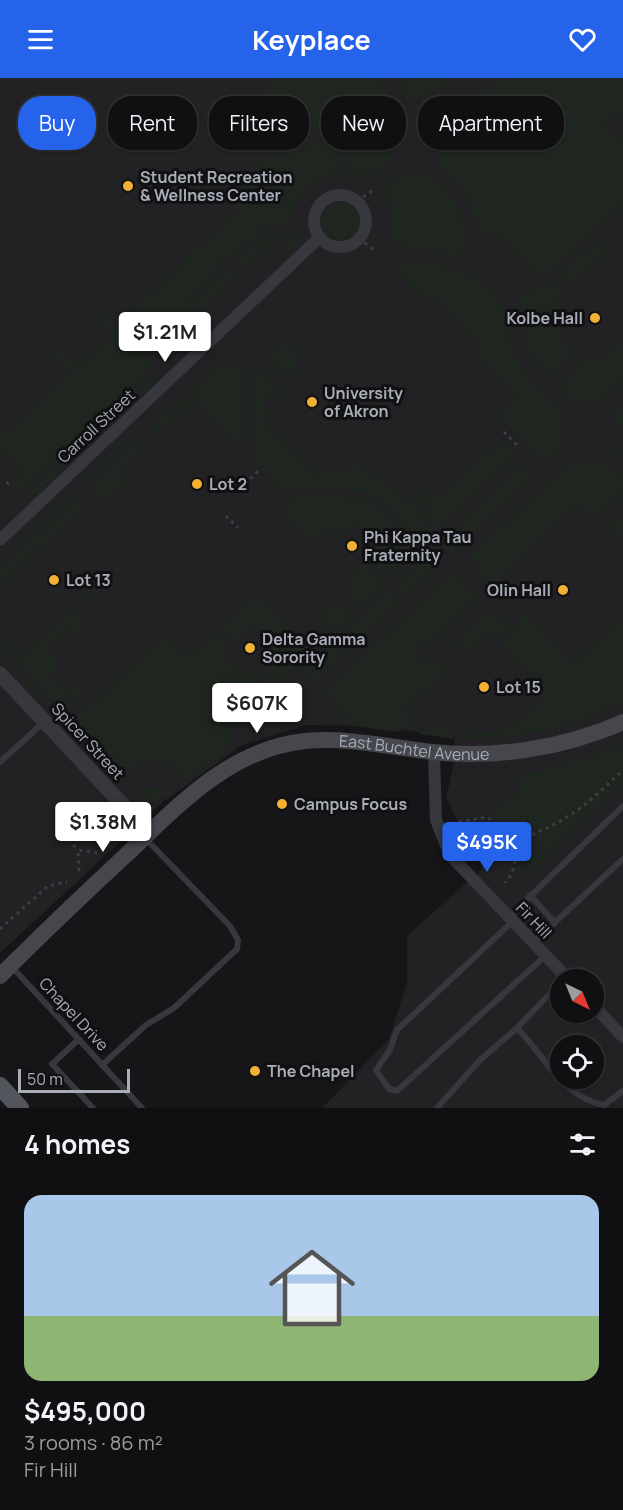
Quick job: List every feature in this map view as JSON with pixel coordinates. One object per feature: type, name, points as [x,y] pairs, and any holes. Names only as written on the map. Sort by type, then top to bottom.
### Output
[{"type":"main road","name":"East Buchtel Avenue","points":[[5,970],[147,835],[221,771],[265,750],[319,740],[434,752],[487,753],[531,749],[621,727]]},
{"type":"main road","points":[[0,1086],[20,1108]]},
{"type":"street","points":[[333,195],[350,197],[357,201],[366,218],[359,238],[349,245],[336,246],[320,237],[314,221],[320,205],[333,195]]},
{"type":"street","name":"Carroll Street","points":[[0,540],[320,237]]},
{"type":"street","name":"Spicer Street","points":[[0,674],[147,835]]},
{"type":"street","name":"Fir Hill","points":[[434,752],[434,807],[444,844],[457,864],[557,969]]},
{"type":"street","points":[[604,1017],[623,1037]]},
{"type":"lane","points":[[0,762],[45,722]]},
{"type":"lane","points":[[546,955],[397,1090],[389,1089],[378,1076],[376,1070],[390,1050],[397,1030],[511,919],[530,895],[623,806]]},
{"type":"lane","points":[[102,1065],[146,1025],[174,1008],[237,949],[238,940],[230,926],[147,835]]},
{"type":"lane","points":[[533,943],[623,859]]},
{"type":"lane","points":[[530,895],[555,922]]},
{"type":"lane","name":"Chapel Drive","points":[[5,970],[79,1040],[142,1108]]},
{"type":"lane","points":[[437,1108],[480,1060],[517,1028],[550,994]]},
{"type":"lane","points":[[517,1028],[564,1084],[582,1099],[604,1104],[612,1101],[623,1091]]},
{"type":"lane","points":[[79,1040],[52,1064],[93,1108]]},
{"type":"lane","points":[[612,1101],[618,1108]]},
{"type":"path","points":[[357,201],[373,190]]},
{"type":"path","points":[[359,238],[376,252]]},
{"type":"path","points":[[504,432],[518,446]]},
{"type":"path","points":[[245,484],[259,470]]},
{"type":"path","points":[[6,483],[12,483]]},
{"type":"path","points":[[226,516],[238,528]]},
{"type":"path","points":[[514,848],[529,835],[563,820],[582,807],[623,770]]},
{"type":"path","points":[[459,822],[488,817],[510,838],[514,848],[512,872],[505,883]]},
{"type":"path","points":[[63,834],[78,850],[98,853]]},
{"type":"path","points":[[78,850],[79,871]]},
{"type":"path","points":[[0,929],[48,885],[67,882]]},
{"type":"shaded area","name":"University of Akron","points":[[0,78],[623,78],[623,1108],[322,1108],[389,1039],[407,983],[407,936],[482,869],[446,798],[453,769],[455,736],[368,726],[305,725],[242,745],[163,802],[0,953]]},
{"type":"shaded area","points":[[270,78],[378,78],[387,96],[321,96],[321,128],[309,132],[309,96],[271,96]]},
{"type":"shaded area","points":[[404,78],[448,78],[449,82],[442,87],[408,100],[403,95]]},
{"type":"shaded area","points":[[503,78],[623,78],[623,111],[614,119],[611,116],[603,123],[623,144],[623,204],[544,278],[498,235],[487,236],[482,232],[461,189],[439,164],[442,150],[564,150],[564,96],[480,95]]},
{"type":"shaded area","points":[[418,106],[418,124],[414,123],[411,111]]},
{"type":"shaded area","points":[[321,140],[321,150],[350,150],[332,173],[305,188],[294,205],[292,225],[289,228],[279,223],[267,226],[235,256],[231,253],[217,266],[220,269],[188,301],[190,307],[198,313],[194,334],[185,343],[181,340],[167,352],[164,349],[189,325],[173,309],[147,331],[141,330],[127,315],[186,260],[184,257],[195,246],[200,249],[222,229],[229,215],[231,217],[248,200],[239,190],[257,163],[293,150],[309,150],[309,144]]},
{"type":"shaded area","points":[[357,150],[391,150],[392,162],[371,175],[342,173],[341,170]]},
{"type":"shaded area","points":[[405,173],[432,178],[448,192],[464,223],[465,245],[462,255],[454,256],[400,245],[392,238],[391,211],[385,193],[392,179]]},
{"type":"shaded area","points":[[341,204],[354,209],[359,222],[354,235],[341,240],[328,235],[323,222],[328,209]]},
{"type":"shaded area","points":[[276,228],[285,231],[240,272],[234,266],[237,264],[235,261]]},
{"type":"shaded area","points":[[300,228],[298,246],[288,253],[281,245]]},
{"type":"shaded area","points":[[597,241],[602,242],[607,252],[568,286],[560,274]]},
{"type":"shaded area","points":[[408,262],[436,265],[463,272],[487,287],[496,297],[503,309],[512,346],[521,366],[564,415],[559,428],[562,449],[545,464],[499,415],[517,398],[473,351],[479,345],[434,297],[428,303],[414,290],[408,295],[404,291],[411,284],[399,273],[398,265]]},
{"type":"shaded area","points":[[226,270],[228,272],[231,270],[236,276],[201,310],[198,309],[194,300]]},
{"type":"shaded area","points":[[554,283],[564,291],[557,300],[563,307],[562,312],[573,324],[562,335],[573,355],[547,376],[524,340],[517,307],[520,299],[526,293]]},
{"type":"shaded area","points":[[107,312],[151,358],[151,370],[22,492],[13,482],[22,473],[0,448],[0,427],[7,433],[71,373],[51,352],[58,345],[79,366],[112,334],[98,320]]},
{"type":"shaded area","points":[[287,341],[300,354],[293,362],[299,368],[288,379],[268,359]]},
{"type":"shaded area","points":[[623,341],[623,380],[599,402],[589,401],[574,406],[561,390],[567,376],[591,352],[601,362]]},
{"type":"shaded area","points":[[216,367],[242,368],[247,373],[246,438],[241,443],[236,443],[189,392]]},
{"type":"shaded area","points":[[259,368],[288,398],[285,400],[276,393],[266,395],[264,405],[271,413],[264,420],[318,476],[330,466],[335,471],[345,474],[357,462],[375,479],[380,476],[406,503],[420,492],[426,539],[416,538],[382,501],[362,491],[280,489],[251,457],[254,372]]},
{"type":"shaded area","points":[[154,375],[161,375],[34,495],[28,493]]},
{"type":"shaded area","points":[[184,397],[191,404],[158,435],[151,428]]},
{"type":"shaded area","points":[[623,400],[623,459],[615,450],[619,440],[619,430],[611,411]]},
{"type":"shaded area","points":[[130,434],[136,436],[84,484],[83,479]]},
{"type":"shaded area","points":[[139,440],[146,446],[118,473],[127,483],[111,498],[99,500],[88,488]]},
{"type":"shaded area","points":[[501,440],[516,455],[430,536],[424,487],[426,486],[438,498]]},
{"type":"shaded area","points":[[573,460],[588,464],[605,460],[623,477],[623,492],[593,518],[577,503],[495,581],[512,600],[505,600],[475,570],[472,554]]},
{"type":"shaded area","points":[[522,464],[535,474],[448,556],[438,544]]},
{"type":"shaded area","points":[[69,492],[74,494],[0,563],[20,538]]},
{"type":"shaded area","points":[[296,495],[368,498],[418,547],[384,579],[361,555],[376,541],[359,523],[354,527],[350,526],[336,538],[325,528],[310,541],[280,510]]},
{"type":"shaded area","points":[[77,497],[85,505],[0,586],[0,570]]},
{"type":"shaded area","points":[[617,514],[623,517],[623,541],[607,524]]},
{"type":"shaded area","points":[[432,550],[442,561],[404,598],[393,587]]},
{"type":"shaded area","points":[[363,563],[385,586],[361,608],[345,592],[352,585],[346,578]]},
{"type":"shaded area","points":[[117,565],[121,569],[75,613],[85,623],[75,634],[68,628],[50,645],[50,652],[56,658],[55,664],[58,667],[49,677],[64,692],[73,684],[79,689],[86,682],[92,688],[60,706],[0,643],[0,635],[22,657]]},
{"type":"shaded area","points":[[453,572],[478,598],[434,640],[422,644],[420,659],[440,662],[447,670],[404,711],[415,720],[399,732],[354,726],[323,693]]},
{"type":"shaded area","points":[[389,590],[399,602],[350,648],[335,640]]},
{"type":"shaded area","points":[[257,595],[297,637],[307,631],[322,646],[301,665],[285,657],[267,662],[265,660],[272,653],[269,650],[274,644],[255,624],[235,642],[221,629]]},
{"type":"shaded area","points":[[336,600],[352,616],[334,634],[318,617]]},
{"type":"shaded area","points":[[519,607],[573,663],[623,616],[623,703],[583,719],[545,730],[506,737],[462,739],[467,732],[491,732],[510,725],[544,697],[532,677],[500,646],[519,624]]},
{"type":"shaded area","points":[[489,612],[496,614],[510,627],[495,641],[486,633],[468,651],[451,641]]},
{"type":"shaded area","points":[[217,632],[230,647],[223,654],[242,675],[247,670],[251,674],[254,671],[257,672],[254,692],[261,703],[233,729],[226,752],[186,780],[170,765],[155,759],[137,764],[125,776],[74,721],[165,634],[189,658]]},
{"type":"shaded area","points":[[331,646],[347,652],[314,682],[302,671]]},
{"type":"shaded area","points":[[0,650],[146,805],[145,807],[0,655]]},
{"type":"shaded area","points":[[281,661],[298,668],[264,701],[260,695],[260,676],[268,667]]},
{"type":"shaded area","points":[[425,726],[452,730],[455,739],[419,734]]},
{"type":"shaded area","points":[[619,746],[623,751],[623,780],[530,873],[523,867],[516,874],[517,841],[491,814],[520,789],[515,779],[516,772],[536,772]]},
{"type":"shaded area","points":[[135,787],[175,789],[155,803],[146,799]]},
{"type":"place","name":"Student Recreation & Wellness Center","points":[[128,186]]},
{"type":"place","name":"Kolbe Hall","points":[[595,318]]},
{"type":"place","name":"University of Akron","points":[[312,402]]},
{"type":"place","name":"Lot 2","points":[[197,484]]},
{"type":"place","name":"Phi Kappa Tau Fraternity","points":[[352,546]]},
{"type":"place","name":"Lot 13","points":[[54,580]]},
{"type":"place","name":"Olin Hall","points":[[563,590]]},
{"type":"place","name":"Delta Gamma Sorority","points":[[250,648]]},
{"type":"place","name":"Lot 15","points":[[484,687]]},
{"type":"place","name":"Campus Focus","points":[[282,804]]},
{"type":"place","name":"The Chapel","points":[[255,1071]]}]
